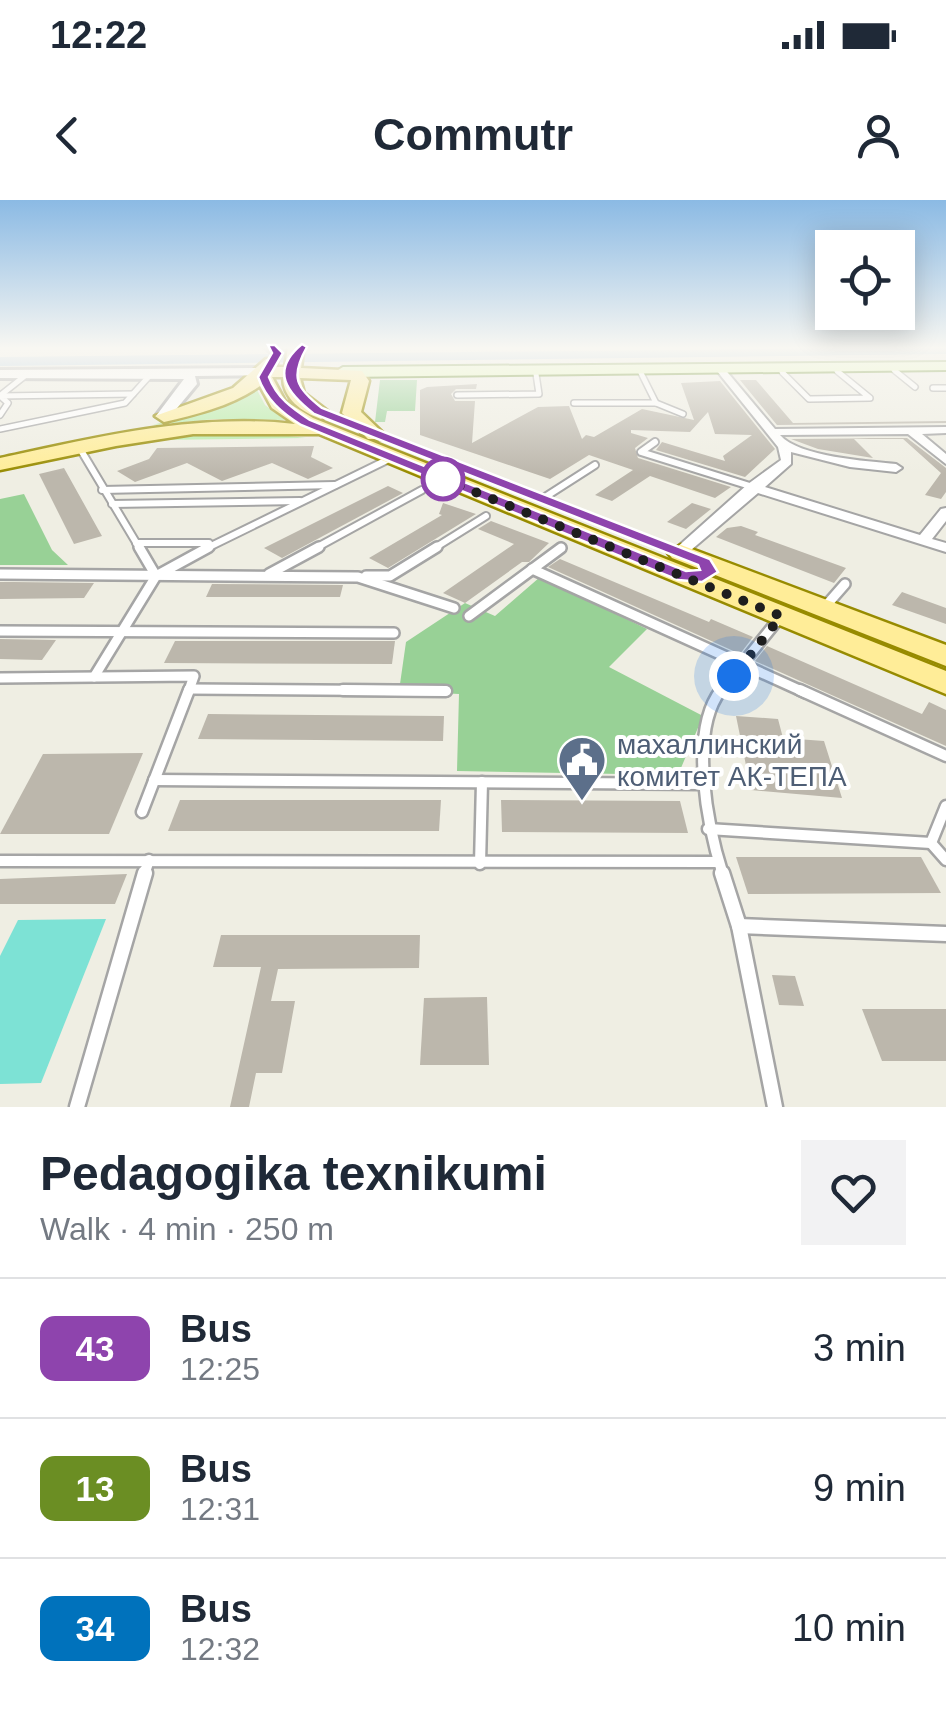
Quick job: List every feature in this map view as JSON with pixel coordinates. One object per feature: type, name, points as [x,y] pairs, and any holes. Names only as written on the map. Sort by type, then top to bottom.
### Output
[{"type":"main road","points":[[0,450],[163,416],[211,403],[233,389]]},
{"type":"main road","points":[[271,389],[284,409],[391,458],[824,608],[946,656]]},
{"type":"main road","points":[[293,389],[306,403],[375,435],[542,499],[689,564],[781,616],[946,683]]},
{"type":"main road","points":[[351,389],[352,412],[375,435]]},
{"type":"main road","points":[[0,464],[162,431],[213,426],[276,427],[335,434]]},
{"type":"street","points":[[163,416],[185,389]]},
{"type":"street","points":[[689,564],[753,487],[787,461],[784,448],[737,389]]},
{"type":"street","points":[[912,430],[946,460]]},
{"type":"street","points":[[771,432],[946,430]]},
{"type":"street","points":[[784,448],[850,463],[896,468]]},
{"type":"street","points":[[753,487],[946,548]]},
{"type":"street","points":[[923,540],[946,512]]},
{"type":"lane","points":[[0,430],[125,403],[137,389]]},
{"type":"lane","points":[[457,395],[539,394],[538,389]]},
{"type":"lane","points":[[649,389],[656,403]]},
{"type":"lane","points":[[801,389],[812,400],[870,398],[860,389]]},
{"type":"lane","points":[[0,396],[133,394]]},
{"type":"lane","points":[[0,396],[8,403],[0,415]]},
{"type":"lane","points":[[574,404],[656,403],[683,414]]},
{"type":"lane","points":[[655,442],[641,452],[753,487]]},
{"type":"lane","points":[[79,447],[156,576]]},
{"type":"lane","points":[[94,677],[156,576],[215,542],[391,458]]},
{"type":"lane","points":[[542,499],[595,465]]},
{"type":"lane","points":[[102,490],[339,485]]},
{"type":"lane","points":[[267,575],[422,490]]},
{"type":"lane","points":[[112,504],[305,501]]},
{"type":"lane","points":[[0,574],[390,576],[486,516]]},
{"type":"lane","points":[[136,544],[215,542]]},
{"type":"lane","points":[[469,616],[561,548]]},
{"type":"lane","points":[[532,569],[946,756]]},
{"type":"lane","points":[[358,576],[454,608]]},
{"type":"lane","points":[[824,608],[845,584]]},
{"type":"lane","points":[[775,1107],[738,926],[708,829],[702,784],[711,703],[781,616]]},
{"type":"lane","points":[[0,631],[394,632]]},
{"type":"lane","points":[[0,678],[194,676],[142,812]]},
{"type":"lane","points":[[189,690],[446,691]]},
{"type":"lane","points":[[154,780],[702,784]]},
{"type":"lane","points":[[480,864],[482,782]]},
{"type":"lane","points":[[931,843],[946,806]]},
{"type":"lane","points":[[708,829],[931,843],[946,860]]},
{"type":"lane","points":[[78,1107],[149,860]]},
{"type":"lane","points":[[0,861],[717,862]]},
{"type":"lane","points":[[738,926],[946,934]]},
{"type":"green space","points":[[257,389],[265,405],[285,420],[215,419],[153,425]]},
{"type":"green space","points":[[379,389],[416,389],[415,411],[387,411],[385,422],[375,422]]},
{"type":"green space","points":[[254,432],[306,438],[155,440],[202,433]]},
{"type":"green space","points":[[24,494],[52,550],[68,565],[0,565],[0,499]]},
{"type":"green space","points":[[540,577],[647,629],[609,667],[703,716],[678,775],[457,771],[459,694],[399,691],[406,642],[465,603],[495,616]]},
{"type":"shaded area","points":[[106,919],[41,1083],[0,1084],[0,956],[18,920]]},
{"type":"building","points":[[456,389],[451,394],[455,401],[475,401],[472,443],[538,407],[569,406],[582,439],[586,435],[594,437],[642,409],[694,420],[683,389],[727,389],[775,449],[745,477],[656,450],[662,442],[725,461],[723,456],[752,435],[715,434],[708,412],[690,432],[631,430],[648,438],[635,448],[638,458],[731,487],[715,498],[650,476],[612,501],[595,495],[633,470],[589,455],[550,479],[420,435],[420,390]]},
{"type":"building","points":[[748,389],[764,389],[793,423],[946,421],[946,423],[777,425]]},
{"type":"building","points":[[898,438],[854,439],[873,458],[818,449],[791,439]]},
{"type":"building","points":[[902,438],[946,468],[946,492],[941,499],[925,495],[941,473]]},
{"type":"building","points":[[314,446],[311,457],[333,468],[308,479],[272,463],[222,481],[187,463],[135,482],[117,471],[149,459],[157,448]]},
{"type":"building","points":[[64,468],[102,536],[74,544],[39,474]]},
{"type":"building","points":[[388,486],[403,493],[282,558],[264,548]]},
{"type":"building","points":[[443,503],[476,514],[388,568],[369,558],[442,515],[439,514]]},
{"type":"building","points":[[692,503],[711,509],[686,529],[667,522]]},
{"type":"building","points":[[491,521],[549,543],[529,562],[522,562],[465,603],[443,593],[514,544],[478,529]]},
{"type":"building","points":[[741,526],[758,532],[755,535],[846,568],[834,583],[716,537],[727,528]]},
{"type":"building","points":[[560,559],[753,637],[740,654],[548,567]]},
{"type":"building","points":[[0,582],[94,583],[84,598],[0,599]]},
{"type":"building","points":[[212,584],[343,585],[340,597],[206,597]]},
{"type":"building","points":[[902,592],[946,608],[946,624],[892,605]]},
{"type":"building","points":[[0,639],[56,640],[42,660],[0,659]]},
{"type":"building","points":[[175,641],[395,641],[392,664],[164,663]]},
{"type":"building","points":[[767,646],[922,714],[929,702],[946,710],[946,746],[755,661]]},
{"type":"building","points":[[208,714],[444,716],[443,741],[198,739]]},
{"type":"building","points":[[736,716],[778,719],[783,738],[824,741],[842,798],[751,790]]},
{"type":"building","points":[[143,753],[109,834],[0,834],[43,754]]},
{"type":"building","points":[[180,800],[441,800],[439,831],[168,831]]},
{"type":"building","points":[[501,800],[680,801],[688,833],[502,832]]},
{"type":"building","points":[[736,857],[921,857],[941,893],[748,894]]},
{"type":"building","points":[[127,874],[115,904],[0,904],[0,879]]},
{"type":"building","points":[[221,935],[420,935],[419,968],[278,969],[271,1001],[295,1001],[282,1073],[256,1073],[249,1107],[230,1107],[261,967],[213,967]]},
{"type":"building","points":[[772,975],[795,976],[804,1006],[779,1005]]},
{"type":"building","points":[[487,997],[489,1065],[420,1065],[424,998]]},
{"type":"building","points":[[862,1009],[946,1009],[946,1061],[882,1061]]},
{"type":"bus line","name":"43","points":[[269,389],[284,409],[306,422],[684,576],[697,578],[709,572],[704,562],[336,420],[306,403],[293,389]]},
{"type":"place","name":"махаллинский комитет АК-ТЕПА","points":[[582,802]]},
{"type":"route","points":[[443,479],[781,616],[734,676]]}]
